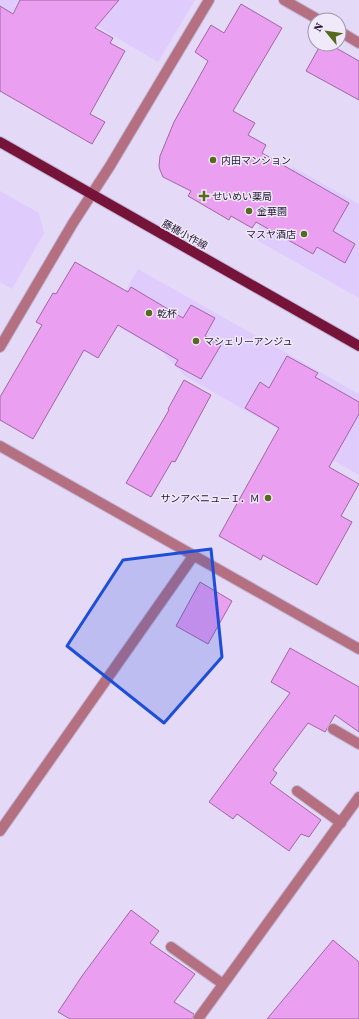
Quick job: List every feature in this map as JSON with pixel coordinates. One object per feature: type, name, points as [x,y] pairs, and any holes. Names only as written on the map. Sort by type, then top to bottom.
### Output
[{"type":"main road","name":"藤橋小作線","points":[[0,142],[359,346]]},
{"type":"street","points":[[0,347],[73,223],[110,166],[209,0]]},
{"type":"street","points":[[284,0],[307,13]]},
{"type":"street","points":[[347,35],[359,42]]},
{"type":"street","points":[[0,446],[359,649]]},
{"type":"street","points":[[0,831],[194,556]]},
{"type":"street","points":[[333,729],[359,744]]},
{"type":"street","points":[[297,791],[341,823]]},
{"type":"street","points":[[198,1019],[359,797]]},
{"type":"street","points":[[170,947],[223,984]]},
{"type":"highlighted area","points":[[211,549],[222,657],[164,723],[67,646],[123,560]]},
{"type":"shaded area","points":[[0,0],[19,0],[0,34]]},
{"type":"shaded area","points":[[52,0],[195,0],[158,62]]},
{"type":"shaded area","points":[[293,167],[359,204],[359,298],[253,238]]},
{"type":"shaded area","points":[[0,191],[39,213],[44,233],[12,289],[0,282]]},
{"type":"shaded area","points":[[138,269],[359,394],[359,475],[185,376],[162,352],[108,321]]},
{"type":"building","points":[[20,0],[119,0],[95,28],[113,38],[110,43],[125,51],[90,114],[105,122],[92,144],[0,91],[0,6],[13,14]]},
{"type":"building","points":[[241,4],[282,28],[233,111],[255,123],[248,135],[266,145],[262,153],[349,203],[333,231],[355,244],[345,263],[317,247],[313,254],[256,222],[252,228],[231,216],[229,220],[188,196],[191,191],[163,177],[160,170],[160,156],[174,122],[208,61],[195,52],[211,25],[224,33]]},
{"type":"building","points":[[317,52],[343,52],[359,61],[359,100],[306,71]]},
{"type":"building","points":[[75,262],[128,292],[131,287],[183,318],[191,305],[215,318],[205,336],[221,345],[201,379],[175,365],[178,360],[118,325],[98,358],[84,350],[33,439],[0,420],[0,397],[42,325],[36,322],[53,293],[56,294]]},
{"type":"building","points":[[287,356],[318,373],[315,377],[359,402],[359,414],[329,467],[359,484],[341,516],[352,522],[317,585],[263,555],[261,560],[219,536],[279,428],[245,408],[260,382],[269,388]]},
{"type":"building","points":[[184,380],[211,395],[175,462],[172,461],[151,497],[126,483],[169,410],[168,409]]},
{"type":"building","points":[[200,582],[232,601],[208,644],[176,626]]},
{"type":"building","points":[[290,648],[359,687],[359,732],[335,715],[325,732],[308,723],[273,770],[277,773],[270,783],[321,820],[309,837],[301,834],[289,851],[237,814],[233,819],[209,802],[290,693],[271,682]]},
{"type":"building","points":[[131,910],[159,931],[150,943],[195,974],[174,1002],[194,1014],[192,1019],[70,1019],[58,1012],[82,976]]},
{"type":"building","points":[[333,940],[359,962],[359,1019],[267,1019]]},
{"type":"place","name":"内田マンション","points":[[213,160]]},
{"type":"place","name":"せいめい薬局","points":[[204,196]]},
{"type":"place","name":"金華園","points":[[249,211]]},
{"type":"place","name":"マスヤ酒店","points":[[304,234]]},
{"type":"place","name":"乾杯","points":[[149,313]]},
{"type":"place","name":"マシェリーアンジュ","points":[[196,341]]},
{"type":"place","name":"サンアベニューＩ．Ｍ","points":[[268,498]]}]
